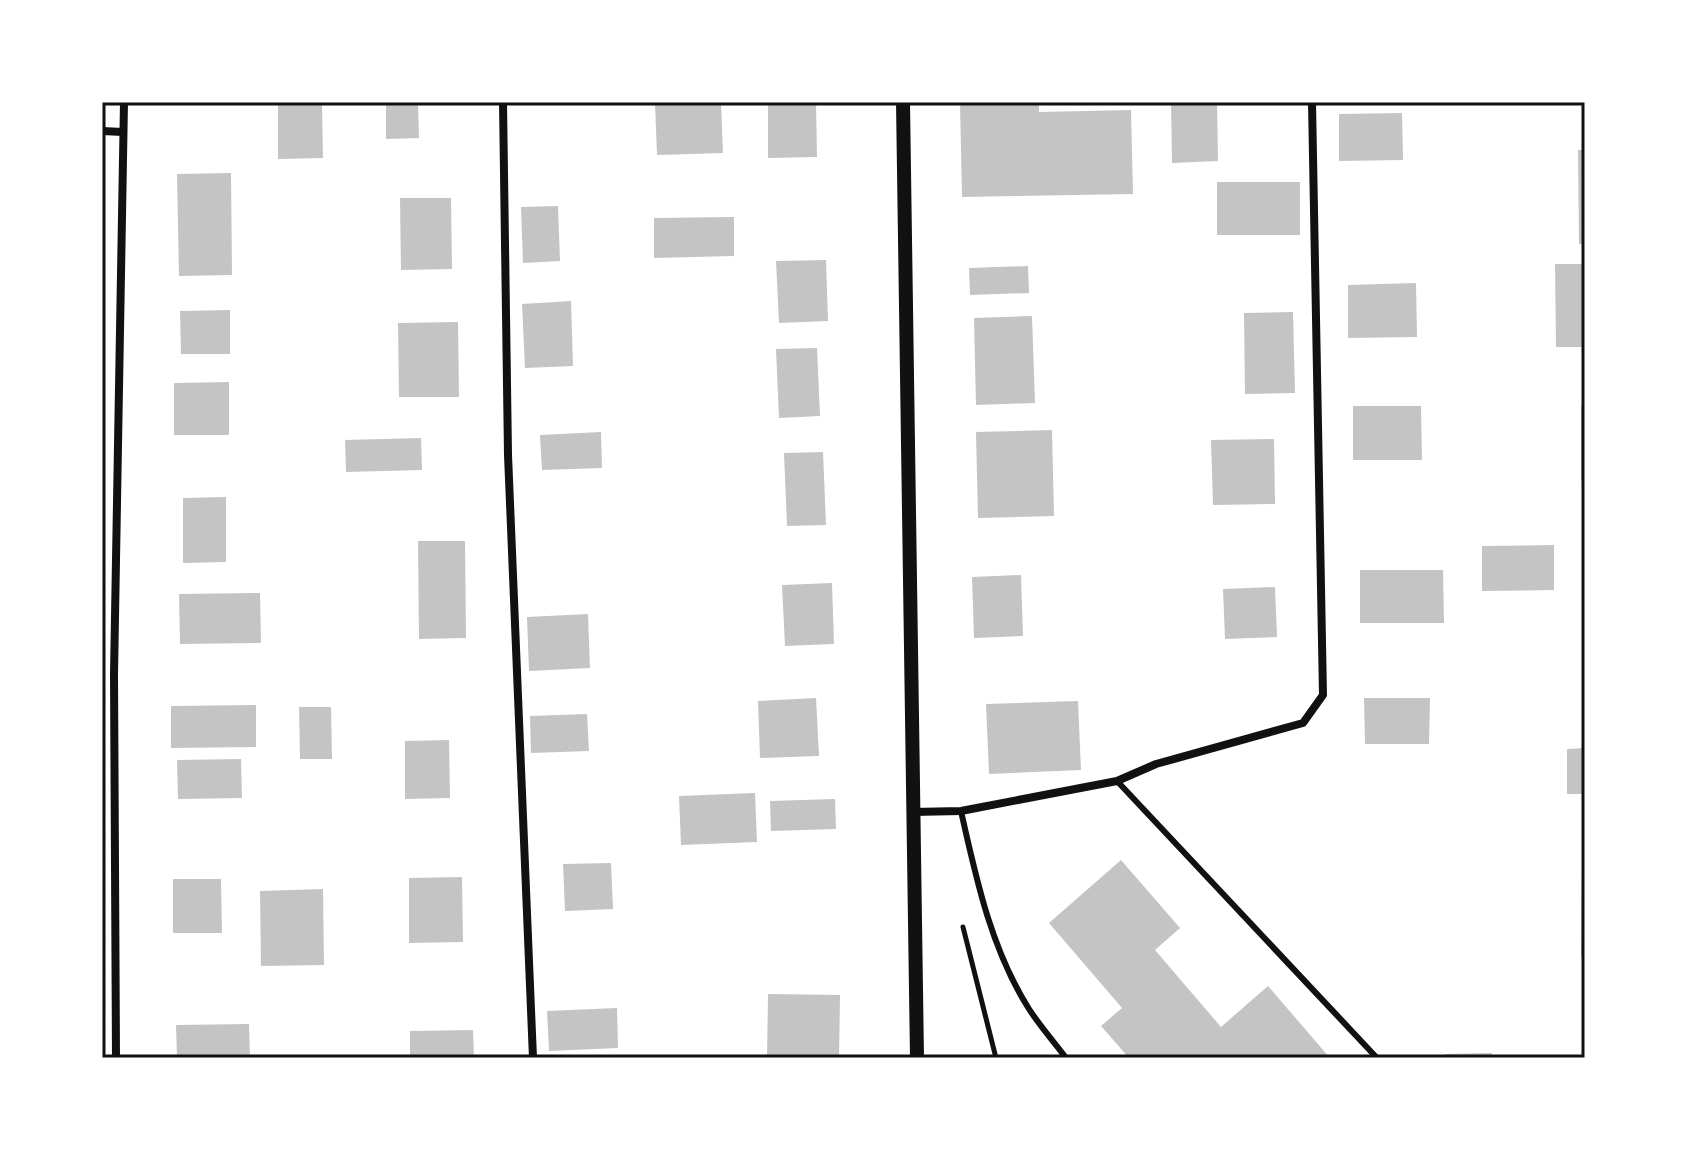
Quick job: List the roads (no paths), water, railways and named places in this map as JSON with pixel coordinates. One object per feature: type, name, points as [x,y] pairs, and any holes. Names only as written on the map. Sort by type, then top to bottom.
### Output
[{"type":"street","points":[[116,1058],[114,674],[124,102]]},
{"type":"street","points":[[503,102],[508,455],[533,1058]]},
{"type":"street","points":[[903,102],[917,1058]]},
{"type":"street","points":[[912,812],[961,811],[1117,781],[1156,764],[1303,723],[1323,695],[1312,102]]},
{"type":"street","points":[[102,131],[123,132]]},
{"type":"lane","points":[[1117,781],[1377,1058]]},
{"type":"lane","points":[[961,811],[979,892],[1002,954],[1028,1008],[1066,1058]]}]
